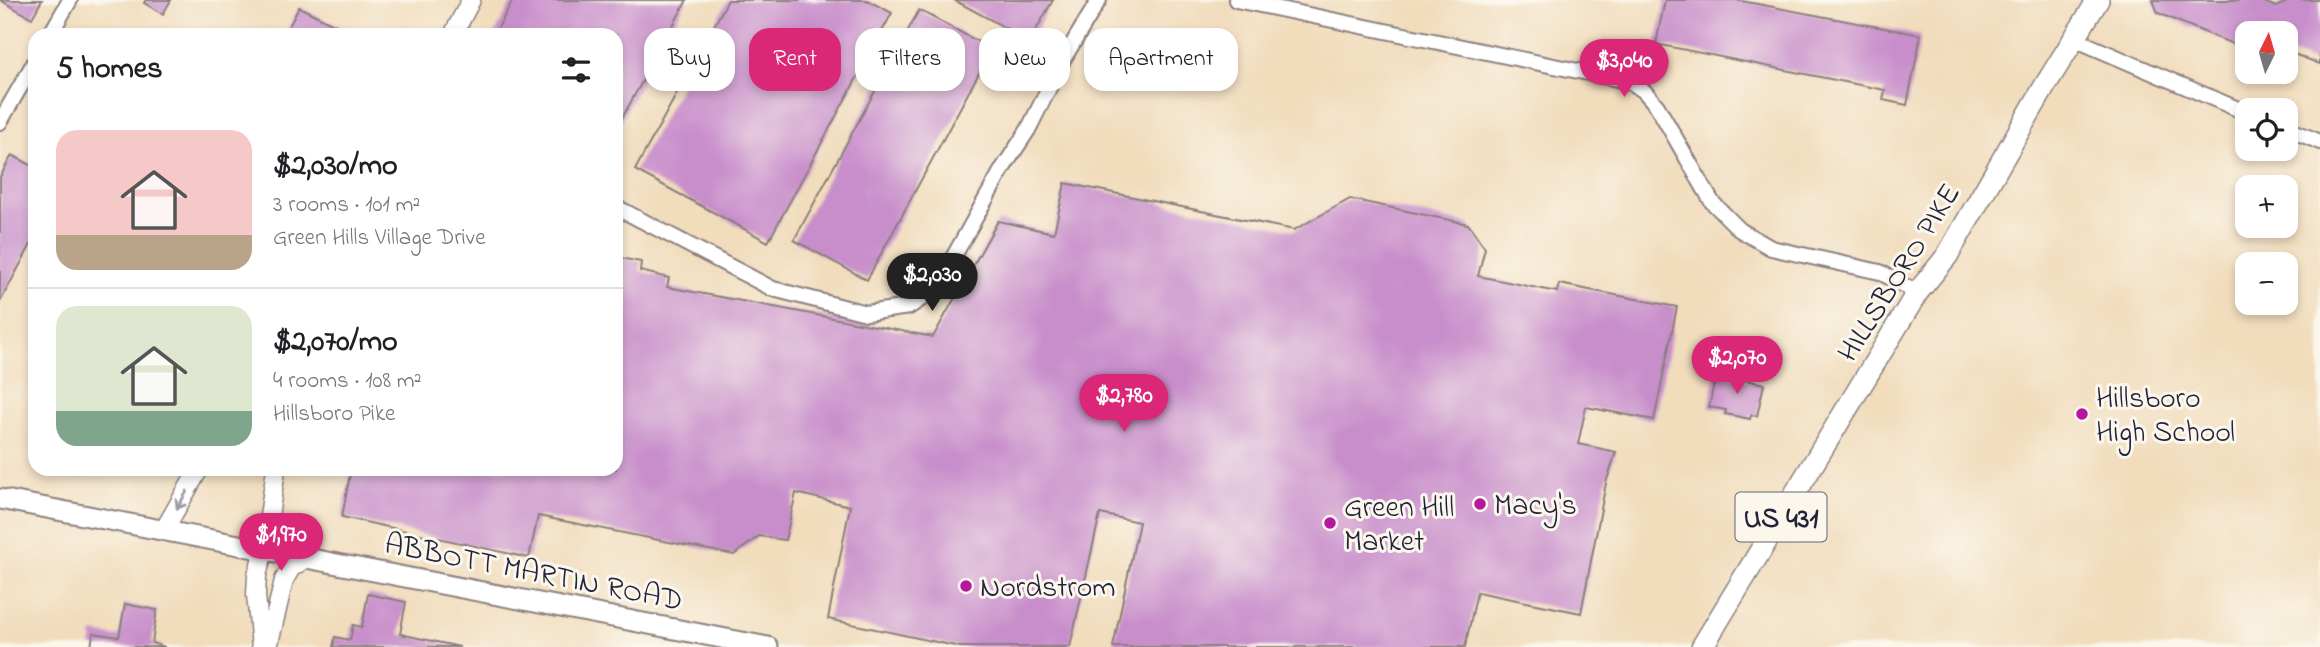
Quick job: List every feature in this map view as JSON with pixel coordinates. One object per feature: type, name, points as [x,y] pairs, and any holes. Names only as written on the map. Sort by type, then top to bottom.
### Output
[{"type":"main road","name":"HILLSBORO PIKE","points":[[1702,647],[1917,292],[1947,256],[2098,0]]},
{"type":"main road","name":"ABBOTT MARTIN ROAD","points":[[0,499],[768,647]]},
{"type":"street","points":[[54,28],[70,0]]},
{"type":"street","points":[[457,28],[471,0]]},
{"type":"street","points":[[623,211],[773,289],[866,313],[909,307],[935,290],[1003,168],[1028,130],[1064,58],[1099,0]]},
{"type":"street","points":[[1236,0],[1262,3],[1631,82],[1644,91],[1657,106],[1712,202],[1740,230],[1771,248],[1880,272],[1917,292]]},
{"type":"street","points":[[2074,39],[2235,108]]},
{"type":"street","points":[[0,122],[28,73]]},
{"type":"street","points":[[2298,133],[2320,142]]},
{"type":"street","points":[[164,530],[195,476]]},
{"type":"street","points":[[261,647],[256,595],[257,575],[264,550],[275,476]]},
{"type":"street","points":[[268,647],[284,580],[292,568],[306,558]]},
{"type":"building","points":[[0,0],[42,0],[32,18]]},
{"type":"building","points":[[146,0],[171,0],[163,14],[144,3]]},
{"type":"building","points":[[513,0],[687,0],[672,28],[644,28],[644,78],[623,116],[623,28],[498,28]]},
{"type":"building","points":[[728,0],[867,0],[892,13],[884,28],[855,28],[855,81],[768,242],[635,170],[678,91],[735,91],[735,28],[713,28]]},
{"type":"building","points":[[954,0],[1053,0],[1037,28],[1006,28]]},
{"type":"building","points":[[1665,0],[1736,0],[1921,35],[1907,105],[1883,100],[1885,90],[1656,44]]},
{"type":"building","points":[[2153,0],[2259,0],[2276,7],[2291,0],[2320,0],[2320,64],[2298,56],[2298,21],[2235,21],[2235,45],[2158,13]]},
{"type":"building","points":[[299,7],[342,28],[288,28]]},
{"type":"building","points":[[919,10],[953,28],[909,28]]},
{"type":"building","points":[[965,35],[979,42],[979,73],[867,280],[794,240],[875,91],[965,91]]},
{"type":"building","points":[[12,155],[28,163],[28,250],[0,302],[0,177]]},
{"type":"building","points":[[1065,183],[1294,230],[1350,199],[1468,224],[1485,248],[1478,276],[1557,292],[1559,284],[1677,307],[1654,420],[1586,407],[1578,444],[1616,452],[1606,483],[1581,613],[1477,592],[1465,647],[1113,647],[1139,522],[1100,514],[1070,647],[960,647],[828,619],[850,506],[796,493],[785,540],[759,536],[734,555],[538,516],[529,558],[342,517],[350,476],[623,476],[623,258],[641,262],[640,271],[669,278],[667,287],[933,337],[998,221],[1054,233]]},
{"type":"building","points":[[1716,374],[1764,384],[1757,416],[1751,415],[1750,419],[1725,414],[1726,410],[1709,407]]},
{"type":"building","points":[[368,594],[406,602],[400,634],[460,647],[333,647],[335,637],[350,640],[353,625],[362,627]]},
{"type":"building","points":[[125,604],[157,610],[152,643],[165,647],[91,647],[93,633],[119,637]]},
{"type":"place","name":"Hillsboro High School","points":[[2082,414]]},
{"type":"place","name":"Macy's","points":[[1480,504]]},
{"type":"place","name":"Green Hill Market","points":[[1330,523]]},
{"type":"place","name":"Nordstrom","points":[[966,586]]}]
